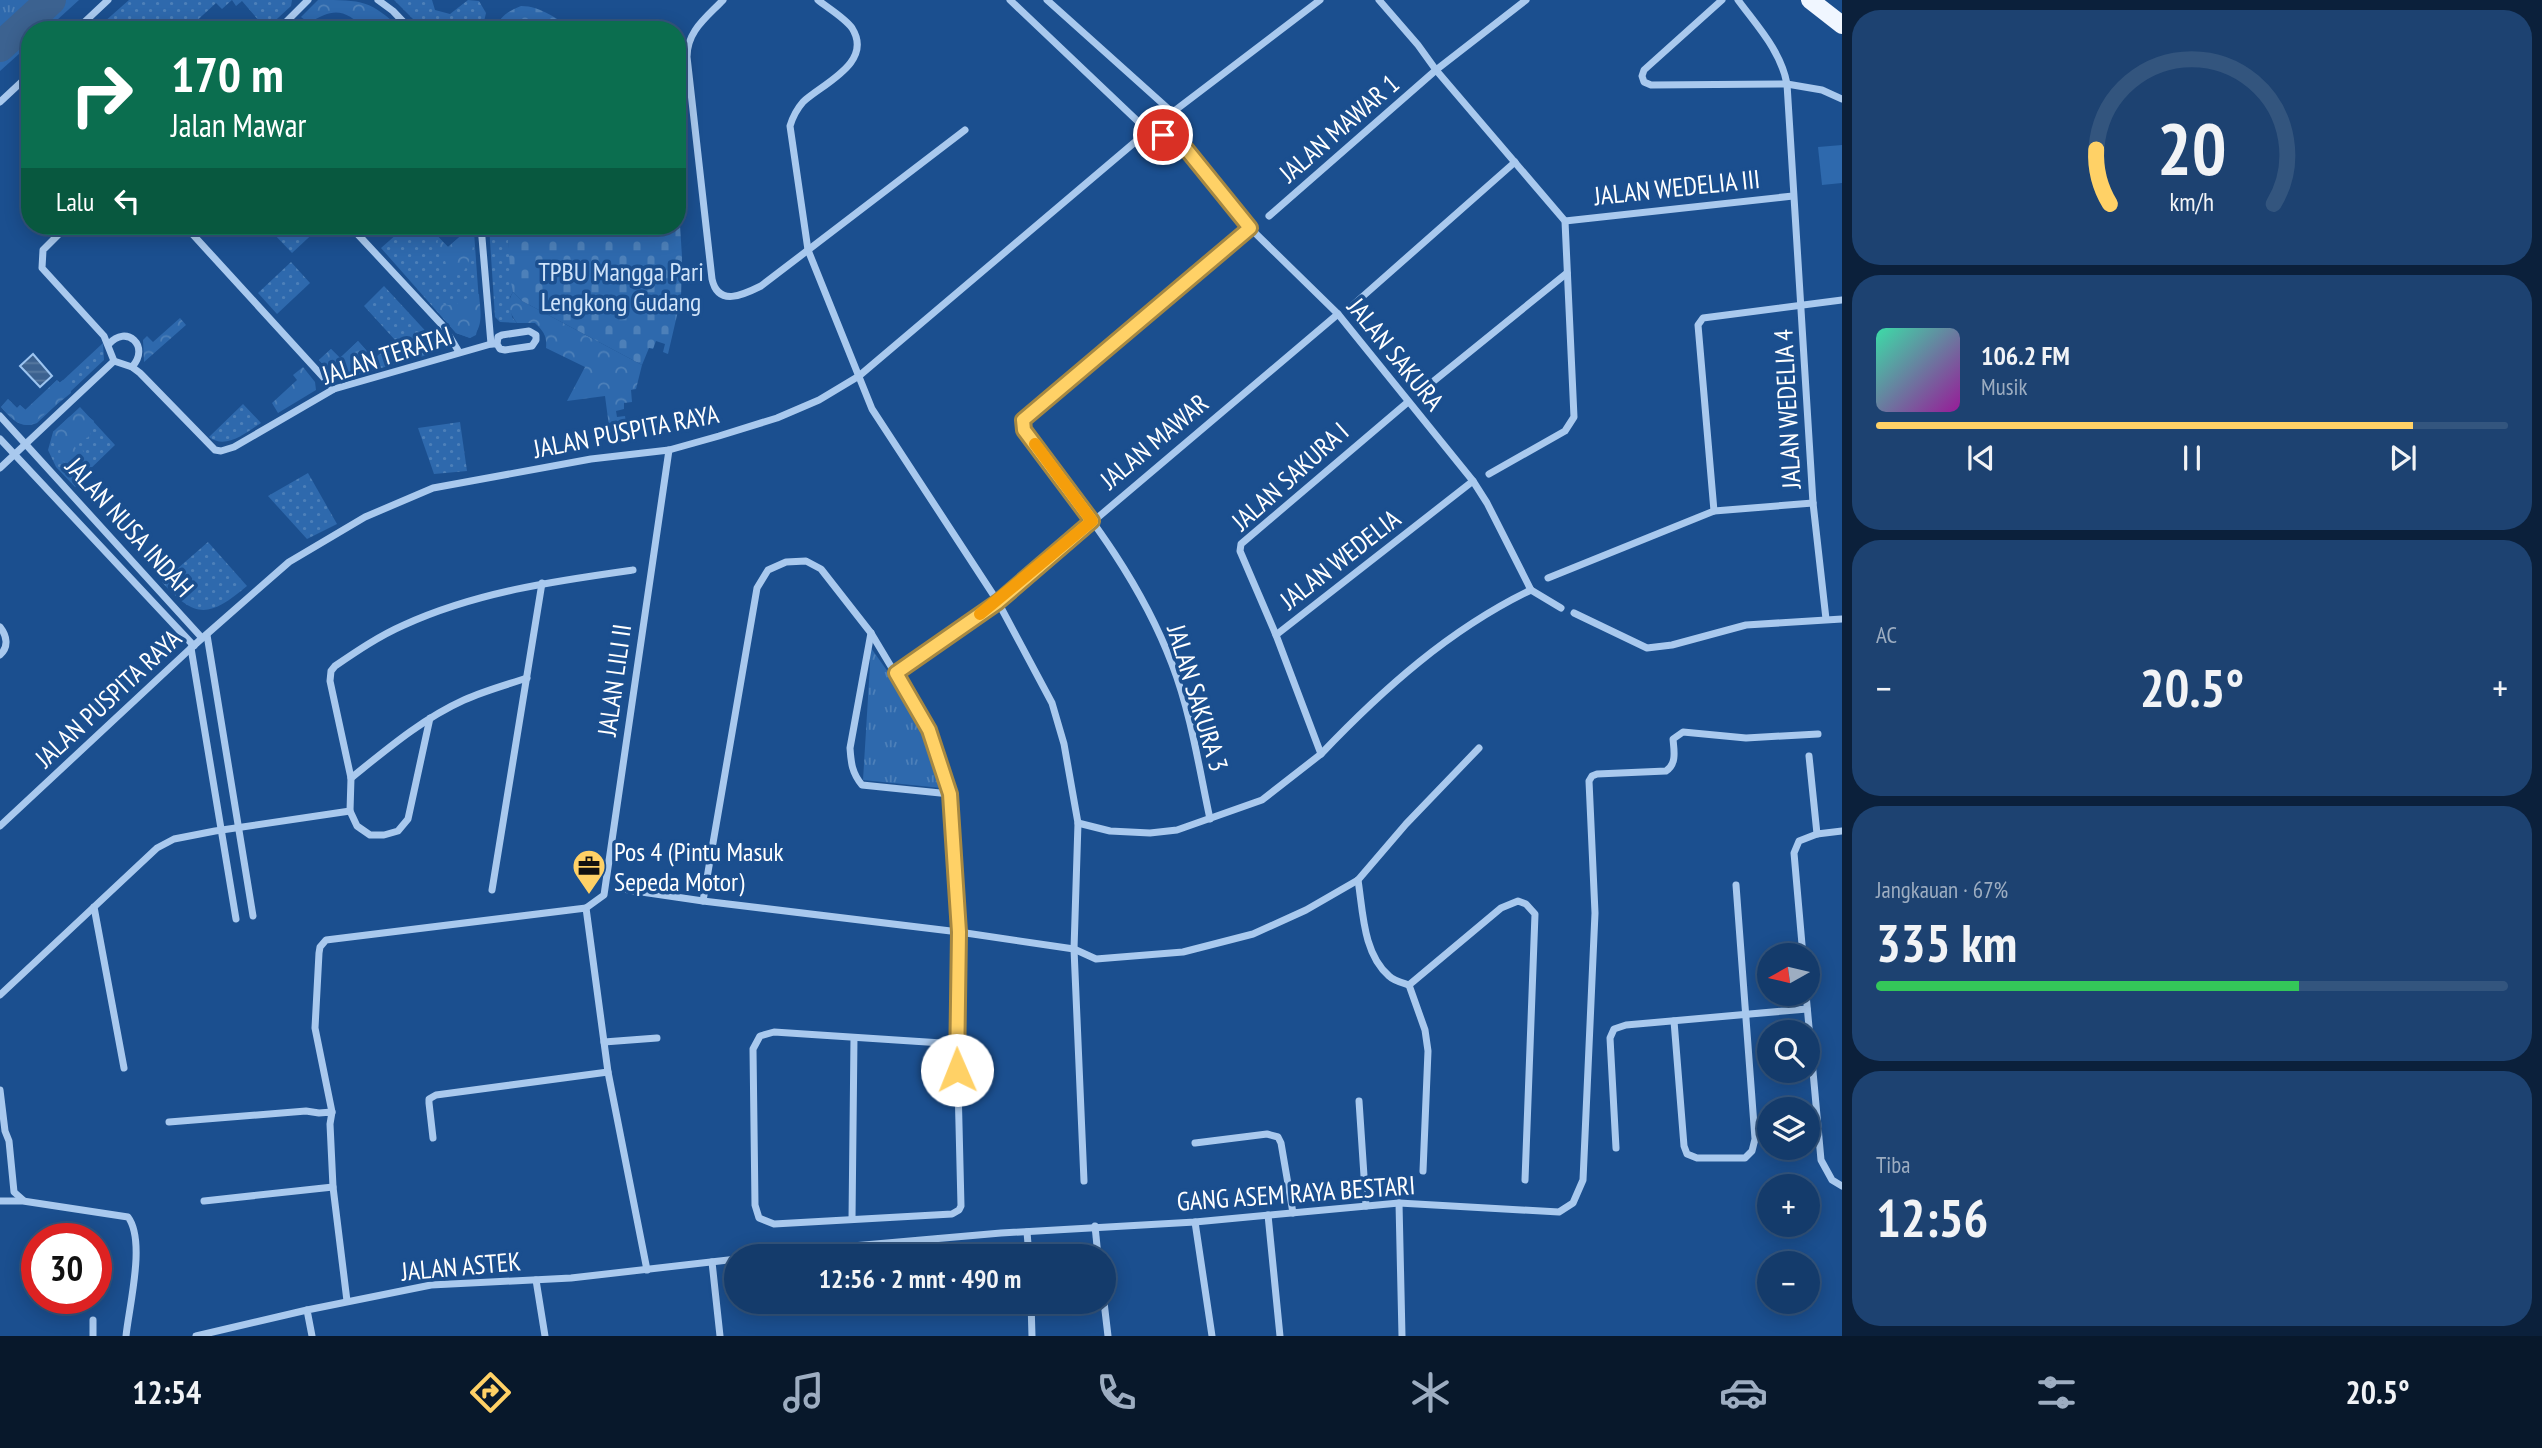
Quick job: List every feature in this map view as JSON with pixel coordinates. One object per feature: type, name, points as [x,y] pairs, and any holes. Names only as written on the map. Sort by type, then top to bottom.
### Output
[{"type":"main road","points":[[1810,0],[1842,25]]},
{"type":"street","points":[[86,21],[108,0]]},
{"type":"street","points":[[287,21],[308,0]]},
{"type":"street","points":[[378,0],[402,21]]},
{"type":"street","points":[[723,0],[692,32],[687,44],[714,289],[720,295],[731,297],[761,286],[965,130]]},
{"type":"street","points":[[818,0],[852,28],[858,45],[854,59],[842,73],[804,101],[794,113],[790,126],[807,250],[872,409],[998,602],[1052,703],[1064,744],[1078,823],[1074,949],[1084,1181]]},
{"type":"street","points":[[1010,0],[1148,131],[1178,139]]},
{"type":"street","points":[[1046,0],[1173,113]]},
{"type":"street","name":"JALAN PUSPITA RAYA","points":[[0,826],[289,562],[365,517],[433,488],[591,459],[669,450],[777,418],[819,400],[859,376],[1148,131],[1320,0]]},
{"type":"street","points":[[1380,0],[1565,221],[1574,409],[1572,423],[1565,431],[1489,474]]},
{"type":"street","name":"JALAN MAWAR 1","points":[[1269,216],[1436,70],[1527,0]]},
{"type":"street","points":[[1722,0],[1644,69],[1644,82],[1651,85],[1787,84],[1822,90],[1842,99]]},
{"type":"street","name":"JALAN WEDELIA 4","points":[[1738,0],[1777,53],[1787,84],[1813,503],[1826,619]]},
{"type":"street","points":[[0,102],[21,82]]},
{"type":"street","name":"JALAN SAKURA","points":[[1173,113],[1178,139],[1250,228],[1338,314],[1472,481],[1488,503],[1531,590]]},
{"type":"street","points":[[1353,305],[1515,162]]},
{"type":"street","name":"JALAN WEDELIA III","points":[[1565,221],[1793,196]]},
{"type":"street","points":[[1092,521],[1024,430],[1023,420],[1250,228]]},
{"type":"street","points":[[0,468],[114,361],[108,344],[42,268],[43,250],[58,235]]},
{"type":"street","points":[[193,235],[334,389]]},
{"type":"street","points":[[358,235],[444,327],[459,352]]},
{"type":"street","name":"JALAN TERATAI","points":[[114,361],[132,367],[206,443],[221,451],[234,447],[334,389],[494,344],[502,335],[529,331],[536,335],[537,340],[532,346],[505,350],[494,344],[482,235]]},
{"type":"street","points":[[1419,393],[1567,273]]},
{"type":"street","points":[[1714,511],[1698,325],[1703,318],[1709,316],[1842,300]]},
{"type":"street","name":"JALAN MAWAR","points":[[896,673],[998,602],[1338,314]]},
{"type":"street","points":[[108,344],[122,336],[131,338],[140,352],[132,367]]},
{"type":"street","name":"JALAN SAKURA I","points":[[1276,635],[1240,551],[1241,544],[1408,402]]},
{"type":"street","name":"JALAN NUSA INDAH","points":[[0,416],[204,637]]},
{"type":"street","name":"JALAN NUSA INDAH","points":[[0,439],[193,647]]},
{"type":"street","name":"JALAN LILI II","points":[[586,908],[600,900],[606,886],[669,450]]},
{"type":"street","name":"JALAN WEDELIA","points":[[1321,754],[1276,635],[1472,481]]},
{"type":"street","points":[[1548,578],[1714,511],[1813,503]]},
{"type":"street","name":"JALAN SAKURA 3","points":[[1092,521],[1122,562],[1151,615],[1173,665],[1210,820]]},
{"type":"street","points":[[703,901],[757,588],[768,570],[786,562],[806,561],[821,569],[871,633],[896,673],[929,730],[950,794],[959,932],[957,1044],[961,1200],[959,1210],[952,1214],[774,1224],[759,1219],[755,1205],[753,1049],[760,1036],[774,1032],[957,1044]]},
{"type":"street","points":[[430,718],[408,819],[398,831],[370,835],[356,826],[350,811],[351,778],[330,681],[331,671],[335,666],[378,638],[469,601],[542,583],[634,570]]},
{"type":"street","points":[[492,890],[542,583]]},
{"type":"street","points":[[1078,823],[1110,831],[1150,833],[1177,830],[1262,800],[1321,754],[1373,702],[1471,622],[1531,590],[1561,608]]},
{"type":"street","points":[[1573,613],[1647,648],[1672,645],[1746,625],[1842,619]]},
{"type":"street","points":[[0,627],[5,634],[6,645],[0,655]]},
{"type":"street","points":[[871,633],[850,748],[856,777],[862,785],[950,794]]},
{"type":"street","points":[[204,637],[253,916]]},
{"type":"street","points":[[193,647],[236,919]]},
{"type":"street","points":[[351,778],[430,718],[465,699],[527,678]]},
{"type":"street","name":"GANG ASEM RAYA BESTARI","points":[[878,1244],[1094,1226],[1195,1222],[1399,1203],[1559,1212],[1573,1203],[1583,1180],[1595,913],[1590,781],[1592,776],[1666,771],[1674,762],[1673,739],[1683,732],[1746,738],[1818,734]]},
{"type":"street","points":[[628,890],[1074,949],[1096,960],[1183,952],[1219,944],[1280,923],[1358,880],[1406,824],[1479,748]]},
{"type":"street","points":[[1809,756],[1817,834]]},
{"type":"street","points":[[0,995],[157,848],[174,839],[350,811]]},
{"type":"street","points":[[1802,943],[1794,853],[1799,841],[1817,834],[1842,831]]},
{"type":"street","points":[[1358,880],[1367,936],[1375,960],[1390,978],[1409,985]]},
{"type":"street","points":[[1674,1021],[1684,1146],[1687,1154],[1697,1158],[1745,1158],[1752,1151],[1755,1139],[1736,885]]},
{"type":"street","points":[[1409,985],[1501,908],[1518,901],[1526,904],[1535,914],[1525,1180]]},
{"type":"street","points":[[94,906],[124,1068]]},
{"type":"street","points":[[347,1301],[333,1187],[330,1124],[332,1112],[314,1028],[320,947],[326,940],[586,908],[608,1072],[647,1270],[724,1261]]},
{"type":"street","points":[[1409,985],[1425,1030],[1428,1051],[1423,1171]]},
{"type":"street","points":[[1807,1006],[1821,1160],[1832,1180],[1842,1186]]},
{"type":"street","points":[[1616,1148],[1610,1038],[1614,1029],[1626,1025],[1807,1009]]},
{"type":"street","points":[[604,1042],[657,1038]]},
{"type":"street","points":[[852,1219],[854,1038]]},
{"type":"street","points":[[433,1138],[429,1099],[436,1094],[608,1072]]},
{"type":"street","points":[[0,1090],[14,1192],[23,1201]]},
{"type":"street","points":[[1359,1101],[1366,1206]]},
{"type":"street","points":[[169,1122],[306,1111],[332,1112]]},
{"type":"street","points":[[1195,1143],[1267,1133],[1278,1137],[1293,1213]]},
{"type":"street","points":[[204,1201],[333,1187]]},
{"type":"street","points":[[0,1201],[23,1201],[128,1217],[134,1227],[137,1245],[126,1336]]},
{"type":"street","points":[[1399,1203],[1402,1336]]},
{"type":"street","points":[[1268,1215],[1280,1336]]},
{"type":"street","points":[[1195,1222],[1212,1336]]},
{"type":"street","points":[[1094,1226],[1096,1244]]},
{"type":"street","points":[[1027,1233],[1028,1244]]},
{"type":"street","points":[[712,1262],[720,1336]]},
{"type":"street","name":"JALAN ASTEK","points":[[196,1336],[430,1285],[536,1280],[647,1270]]},
{"type":"street","points":[[536,1280],[545,1336]]},
{"type":"street","points":[[307,1310],[312,1336]]},
{"type":"street","points":[[1031,1314],[1032,1336]]},
{"type":"street","points":[[1105,1314],[1108,1336]]},
{"type":"street","points":[[93,1321],[93,1336]]},
{"type":"green space","points":[[0,0],[79,0],[56,21],[21,21],[21,52],[0,71]]},
{"type":"green space","points":[[129,0],[232,0],[222,9],[216,3],[196,21],[105,21]]},
{"type":"green space","points":[[232,0],[292,0],[291,6],[275,21],[259,21],[242,1],[236,6]]},
{"type":"green space","points":[[318,0],[346,0],[373,7],[391,21],[356,21],[339,13],[326,14],[313,21],[301,17]]},
{"type":"green space","points":[[394,0],[432,0],[435,10],[450,14],[468,0],[479,1],[486,13],[484,21],[415,21]]},
{"type":"green space","points":[[521,6],[528,7],[561,21],[499,21]]},
{"type":"green space","points":[[1842,145],[1842,183],[1822,185],[1818,147]]},
{"type":"green space","points":[[275,235],[311,235],[292,253]]},
{"type":"green space","points":[[396,235],[437,235],[448,247],[462,235],[474,235],[480,316],[476,335],[470,338],[456,333],[381,248]]},
{"type":"green space","points":[[462,235],[474,235],[473,248],[462,273],[452,273],[447,268],[445,260],[437,251],[438,237],[448,247]]},
{"type":"green space","points":[[490,235],[508,235],[513,292],[510,297],[512,317],[517,323],[500,322],[495,317]]},
{"type":"green space","name":"TPBU Mangga Pari Lengkong Gudang","points":[[508,235],[681,235],[681,298],[668,354],[663,352],[665,344],[656,341],[653,349],[649,348],[642,365],[522,301],[513,292]]},
{"type":"green space","points":[[291,262],[310,283],[277,314],[258,293]]},
{"type":"green space","points":[[384,286],[432,338],[433,349],[427,355],[346,378],[334,377],[319,360],[331,349],[340,358],[358,341],[374,359],[395,340],[364,306]]},
{"type":"green space","points":[[513,292],[522,301],[642,365],[636,389],[631,390],[632,402],[624,403],[624,409],[616,411],[617,417],[625,416],[627,431],[610,434],[605,396],[567,401],[585,367],[546,348],[544,334],[535,323],[517,323],[510,308]]},
{"type":"green space","points":[[479,294],[480,324],[470,338],[456,333],[432,305],[436,302],[453,305]]},
{"type":"green space","points":[[180,318],[186,325],[144,362],[143,340],[147,336],[153,342]]},
{"type":"green space","points":[[358,341],[374,359],[377,369],[346,378],[334,377],[319,360],[331,349],[340,358]]},
{"type":"green space","points":[[103,343],[104,360],[37,423],[21,424],[1,407],[8,399],[17,408],[20,405],[26,410],[57,380],[60,383]]},
{"type":"green space","points":[[303,367],[315,382],[316,390],[278,413],[272,403],[297,380],[293,375]]},
{"type":"green space","points":[[57,380],[59,383],[63,380],[70,383],[71,393],[31,425],[17,422],[1,407],[8,399],[17,408],[20,405],[25,410]]},
{"type":"green space","points":[[243,404],[261,423],[229,441],[215,441],[209,437]]},
{"type":"green space","points":[[80,407],[115,445],[75,487],[56,467],[48,450],[53,432]]},
{"type":"green space","points":[[81,411],[94,421],[87,438],[81,436],[73,442],[76,449],[83,450],[88,461],[85,469],[79,470],[75,458],[68,465],[61,460],[60,446],[53,437],[53,432],[69,417]]},
{"type":"green space","points":[[460,422],[467,471],[434,474],[418,428]]},
{"type":"green space","points":[[308,473],[337,524],[307,539],[268,496]]},
{"type":"green space","points":[[208,542],[247,586],[222,604],[203,610],[184,603],[162,582]]},
{"type":"green space","points":[[871,648],[903,693],[926,740],[941,788],[863,780]]},
{"type":"shaded area","points":[[33,354],[52,376],[40,387],[20,366]]},
{"type":"waterway","points":[[28,21],[51,0]]},
{"type":"waterway","points":[[0,47],[21,28]]},
{"type":"slow traffic","points":[[980,614],[998,602],[1092,521],[1035,444]]},
{"type":"place","name":"Pos 4 (Pintu Masuk Sepeda Motor)","points":[[589,896]]},
{"type":"route","points":[[957,1070],[959,932],[950,794],[929,730],[896,673],[998,602],[1092,521],[1024,430],[1023,420],[1250,228],[1178,139],[1163,135]]}]
